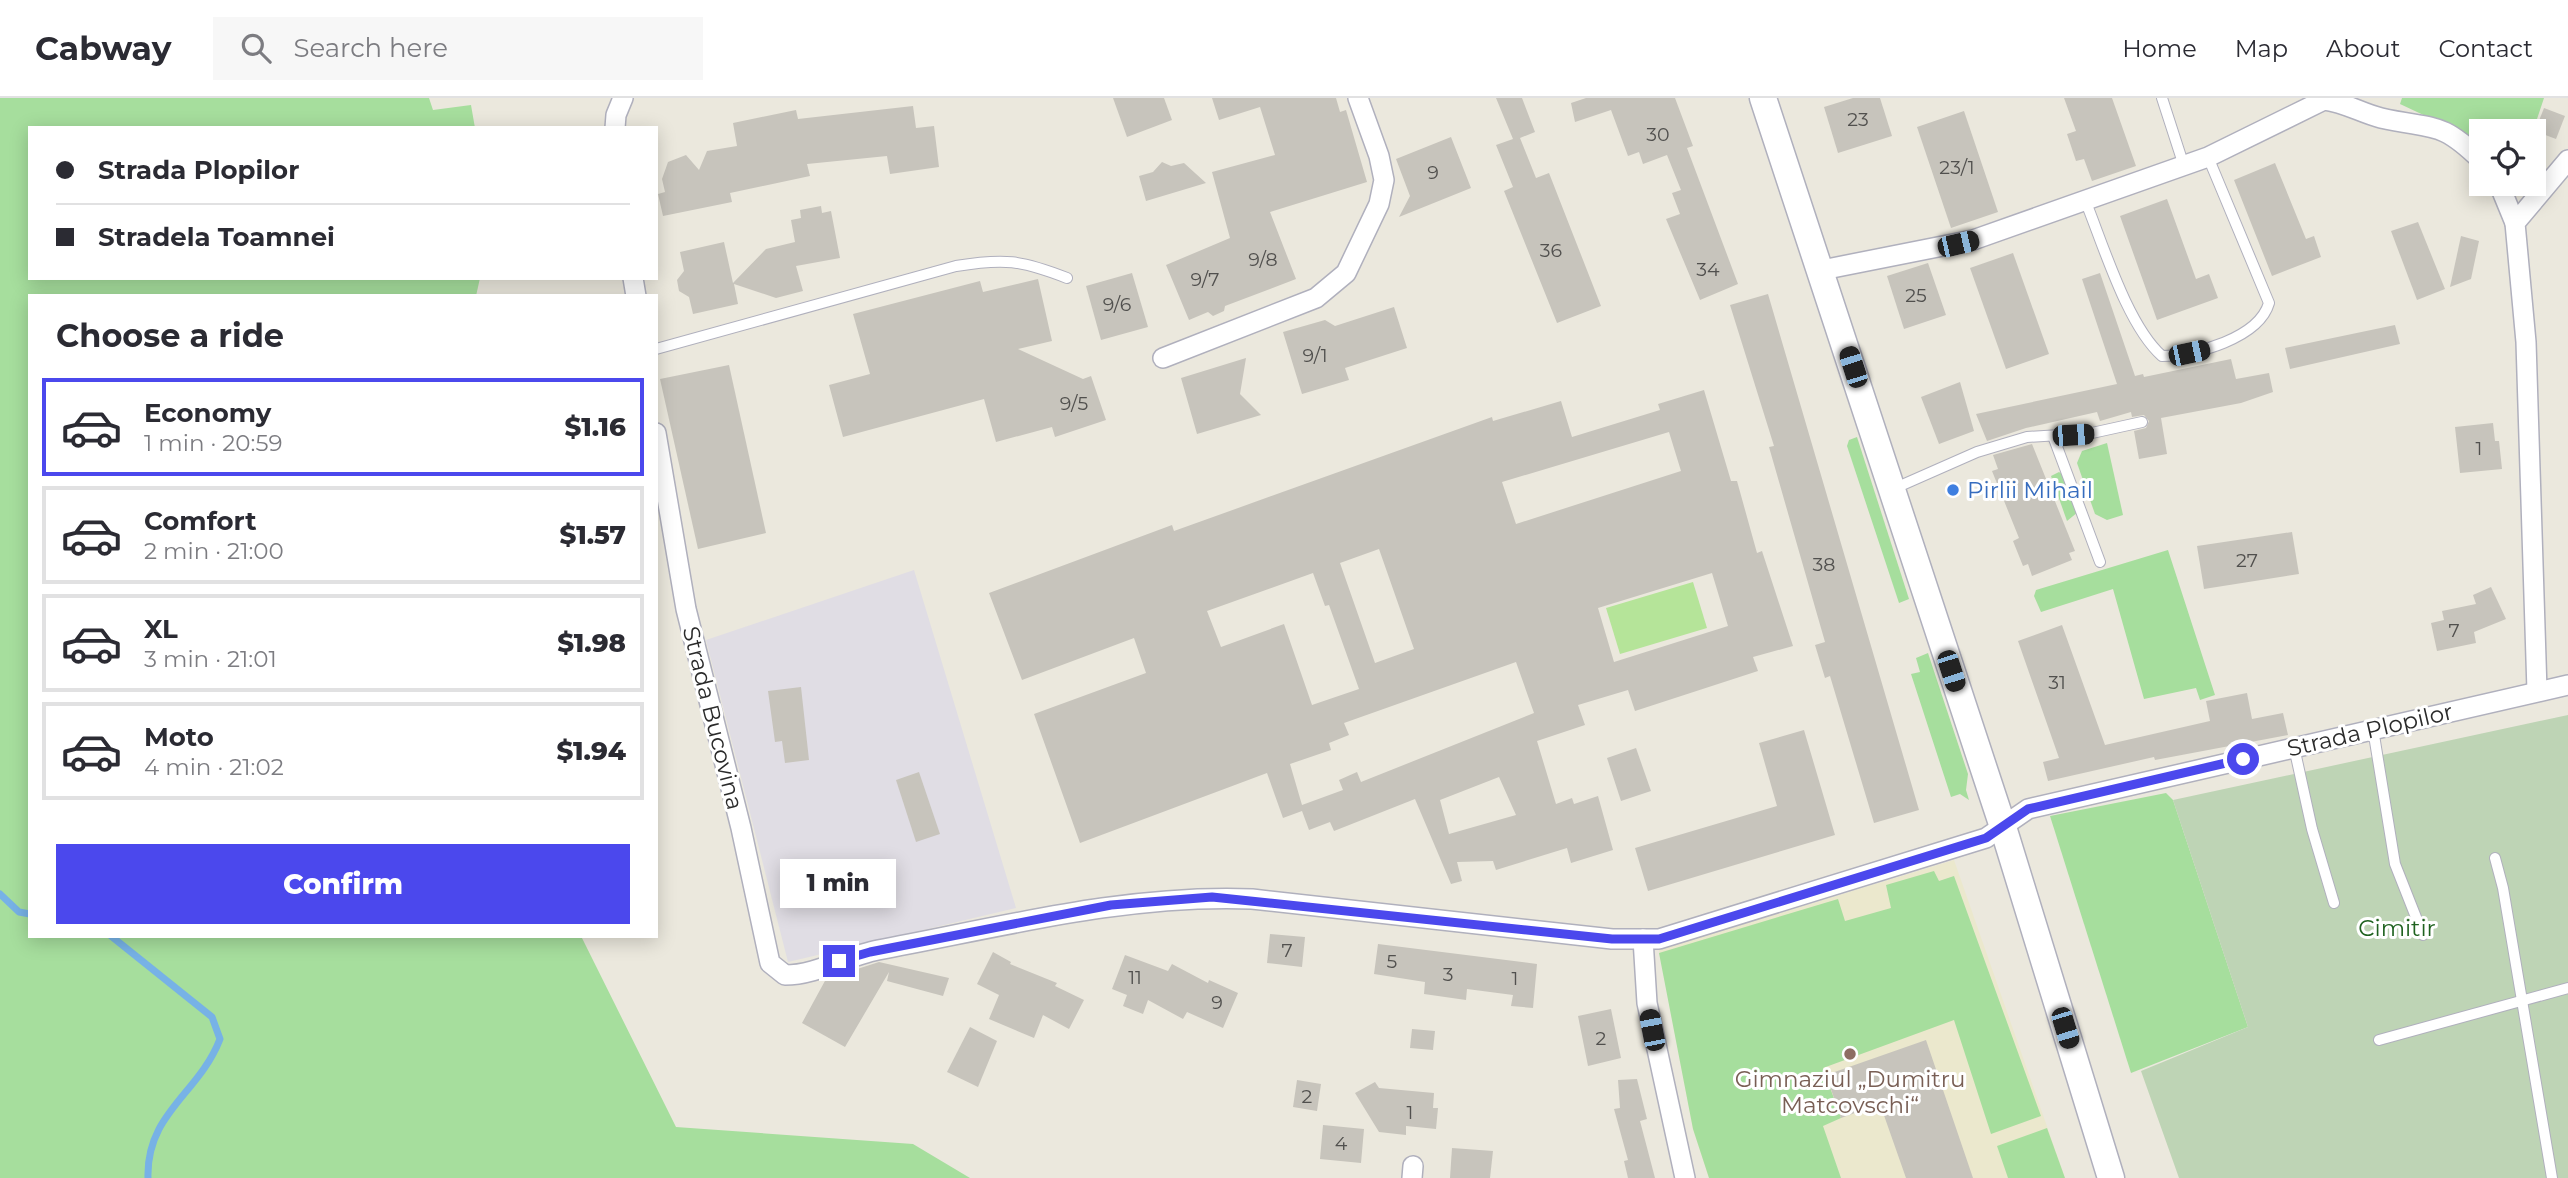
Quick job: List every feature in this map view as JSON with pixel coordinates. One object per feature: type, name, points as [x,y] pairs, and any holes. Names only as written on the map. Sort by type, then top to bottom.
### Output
[{"type":"main road","points":[[1763,98],[1822,270],[2003,827],[2111,1178]]},
{"type":"street","points":[[615,126],[616,115],[623,98]]},
{"type":"street","points":[[1163,358],[1316,298],[1346,273],[1379,204],[1384,180],[1379,156],[1358,98]]},
{"type":"street","points":[[1822,270],[1973,240],[2208,157],[2324,100],[2380,118],[2421,123],[2448,131],[2469,150]]},
{"type":"street","points":[[2515,223],[2568,160]]},
{"type":"street","points":[[2504,196],[2515,223],[2526,342],[2537,691]]},
{"type":"street","name":"Strada Bucovina","points":[[658,445],[686,609],[744,841],[770,963],[785,975],[805,972]]},
{"type":"street","name":"Strada Plopilor","points":[[805,972],[870,952],[1055,915],[1111,905],[1212,897],[1266,900],[1612,939],[1659,939],[1986,838],[2028,809],[2568,685]]},
{"type":"street","points":[[1643,939],[1647,1003],[1685,1178]]},
{"type":"lane","points":[[2162,98],[2184,166]]},
{"type":"lane","points":[[2085,200],[2128,303],[2149,344],[2162,356],[2203,350],[2254,328],[2265,316],[2269,303],[2208,157]]},
{"type":"lane","points":[[658,348],[956,266],[998,259],[1032,264],[1067,278]]},
{"type":"lane","points":[[1892,489],[1977,452],[2027,437],[2092,433],[2142,422]]},
{"type":"lane","points":[[2053,436],[2099,562]]},
{"type":"lane","points":[[2373,729],[2395,864],[2423,936]]},
{"type":"lane","points":[[2294,747],[2312,829],[2334,903]]},
{"type":"lane","points":[[2495,858],[2503,888],[2520,1003],[2552,1178]]},
{"type":"lane","points":[[2379,1040],[2568,988]]},
{"type":"shaded area","points":[[914,570],[1016,908],[788,962],[706,640]]},
{"type":"shaded area","name":"Gimnaziul „Dumitru Matcovschi“","points":[[1954,860],[2065,1178],[1709,1178],[1693,1129],[1659,950]]},
{"type":"green space","points":[[0,98],[429,98],[433,110],[471,105],[475,126],[28,126],[28,280],[480,280],[476,294],[28,294],[28,938],[582,938],[676,1127],[913,1144],[970,1178],[0,1178]]},
{"type":"green space","points":[[2402,98],[2544,98],[2537,119],[2469,119],[2469,136],[2400,104]]},
{"type":"green space","points":[[1857,437],[1909,599],[1899,603],[1847,446],[1849,440]]},
{"type":"green space","points":[[2107,443],[2123,515],[2107,520],[2095,514],[2077,463],[2082,451]]},
{"type":"green space","points":[[2059,472],[2065,476],[2078,512],[2067,521],[2051,476]]},
{"type":"green space","points":[[2168,550],[2215,695],[2200,700],[2196,688],[2144,699],[2113,589],[2041,612],[2034,596],[2036,590]]},
{"type":"green space","points":[[1693,582],[1707,628],[1620,654],[1606,608]]},
{"type":"green space","points":[[1928,653],[1968,774],[1966,790],[1969,800],[1960,794],[1951,797],[1911,674],[1920,672],[1916,658]]},
{"type":"green space","name":"Cimitir","points":[[2568,715],[2568,1178],[2179,1178],[2141,1071],[2248,1027],[2173,800]]},
{"type":"green space","points":[[2166,793],[2173,800],[2248,1027],[2131,1073],[2050,816]]},
{"type":"green space","name":"Gimnaziul „Dumitru Matcovschi“","points":[[1934,871],[1939,881],[1954,876],[2041,1116],[1991,1134],[1954,1020],[1823,1068],[1841,1118],[1823,1126],[1841,1178],[1709,1178],[1693,1129],[1659,953],[1838,899],[1845,921],[1891,908],[1886,885]]},
{"type":"green space","points":[[2047,1128],[2065,1178],[2008,1178],[1997,1146]]},
{"type":"building","points":[[1113,98],[1164,98],[1172,120],[1127,137]]},
{"type":"building","points":[[1212,98],[1336,98],[1340,112],[1346,110],[1367,182],[1270,212],[1296,279],[1225,306],[1224,311],[1213,316],[1208,312],[1189,320],[1166,265],[1230,238],[1212,172],[1275,155],[1260,107],[1219,120]]},
{"type":"building","points":[[1496,98],[1522,98],[1535,132],[1520,138],[1536,178],[1549,173],[1601,306],[1557,323],[1504,191],[1513,187],[1496,145],[1513,139]]},
{"type":"building","points":[[1586,98],[1675,98],[1693,146],[1687,148],[1738,284],[1700,300],[1666,219],[1680,214],[1672,193],[1681,190],[1667,155],[1643,164],[1639,152],[1628,156],[1611,110],[1575,122],[1571,103]]},
{"type":"building","points":[[1853,98],[1880,98],[1892,136],[1838,153],[1824,107]]},
{"type":"building","points":[[2064,98],[2112,98],[2136,166],[2092,181],[2084,159],[2076,161],[2067,134],[2076,131]]},
{"type":"building","points":[[913,106],[916,128],[934,126],[939,167],[890,174],[887,156],[807,164],[810,176],[730,193],[732,202],[663,216],[658,194],[665,192],[662,179],[668,162],[686,155],[699,170],[707,151],[737,146],[733,123],[796,110],[798,119]]},
{"type":"building","points":[[2544,108],[2565,116],[2556,139],[2546,135],[2546,119],[2540,119]]},
{"type":"building","points":[[1964,111],[1998,212],[1951,228],[1917,127]]},
{"type":"building","points":[[1451,137],[1471,188],[1399,217],[1410,196],[1396,159]]},
{"type":"building","points":[[1162,162],[1171,166],[1184,163],[1206,183],[1146,201],[1139,176],[1153,172]]},
{"type":"building","points":[[2275,163],[2306,239],[2314,236],[2321,257],[2272,276],[2234,180]]},
{"type":"building","points":[[2167,199],[2196,279],[2209,274],[2218,298],[2157,320],[2120,216]]},
{"type":"building","points":[[821,206],[822,213],[831,211],[840,258],[796,266],[803,291],[776,298],[734,284],[738,304],[693,314],[689,297],[679,291],[677,280],[684,271],[680,252],[724,242],[733,283],[766,249],[795,242],[791,220],[801,218],[800,210]]},
{"type":"building","points":[[2418,222],[2445,289],[2417,300],[2391,231]]},
{"type":"building","points":[[2461,236],[2479,241],[2471,279],[2450,287]]},
{"type":"building","points":[[2013,253],[2049,354],[2006,369],[1970,268]]},
{"type":"building","points":[[1928,263],[1946,315],[1904,329],[1887,276]]},
{"type":"building","points":[[1132,273],[1148,327],[1101,340],[1086,286]]},
{"type":"building","points":[[2100,273],[2135,376],[2143,374],[2144,377],[2231,359],[2236,379],[2269,373],[2273,392],[2241,403],[2161,418],[2167,454],[2139,459],[2134,431],[2146,428],[2149,421],[2144,415],[2132,417],[2131,412],[2100,421],[2097,412],[2026,428],[1987,441],[1976,414],[2117,384],[2082,279]]},
{"type":"building","points":[[1038,279],[1052,341],[1018,349],[1083,379],[1091,376],[1106,420],[1055,437],[1052,427],[996,442],[984,399],[843,437],[829,385],[870,374],[853,314],[980,281],[983,292]]},
{"type":"building","points":[[1768,294],[1919,810],[1874,823],[1830,676],[1825,678],[1815,645],[1825,642],[1769,447],[1774,446],[1730,305]]},
{"type":"building","points":[[1394,307],[1407,348],[1345,368],[1349,380],[1302,394],[1283,332],[1325,320],[1335,326]]},
{"type":"building","points":[[2395,325],[2400,344],[2290,369],[2285,348]]},
{"type":"building","points":[[1246,358],[1240,394],[1261,415],[1197,434],[1181,378]]},
{"type":"building","points":[[729,365],[766,533],[698,549],[660,379]]},
{"type":"building","points":[[1960,382],[1974,431],[1939,444],[1921,397]]},
{"type":"building","points":[[1704,390],[1731,481],[1737,481],[1757,553],[1762,551],[1793,646],[1753,657],[1758,671],[1635,711],[1628,690],[1578,705],[1585,725],[1537,741],[1556,804],[1572,798],[1574,804],[1598,796],[1613,850],[1571,863],[1567,848],[1496,870],[1493,861],[1457,862],[1462,881],[1451,884],[1415,799],[1334,831],[1330,822],[1309,830],[1302,811],[1283,818],[1267,773],[1080,843],[1034,714],[1146,673],[1134,638],[1022,680],[989,593],[1172,525],[1174,531],[1492,417],[1493,421],[1561,401],[1572,437],[1660,410],[1658,404]],"holes":[[[1669,432],[1681,471],[1516,524],[1502,482]],[[1379,549],[1414,649],[1375,663],[1340,563]],[[1313,573],[1325,606],[1329,605],[1359,689],[1312,705],[1284,624],[1221,647],[1207,611]],[[1712,573],[1728,626],[1614,662],[1598,608]],[[1516,662],[1534,713],[1361,782],[1357,772],[1339,780],[1343,790],[1302,805],[1290,764],[1331,750],[1329,743],[1349,735],[1344,723]],[[1499,777],[1516,815],[1449,834],[1440,800]]]},
{"type":"building","points":[[2493,423],[2495,441],[2499,441],[2502,469],[2460,473],[2455,427]]},
{"type":"building","points":[[2032,444],[2075,551],[2069,553],[2072,560],[2032,576],[2028,564],[2023,566],[2013,541],[2019,538],[1992,471],[1998,469],[1993,455]]},
{"type":"building","points":[[2292,532],[2299,574],[2204,589],[2197,546]]},
{"type":"building","points":[[2491,587],[2506,619],[2474,632],[2476,643],[2437,651],[2431,623],[2444,620],[2442,611],[2476,604],[2473,595]]},
{"type":"building","points":[[2062,625],[2105,745],[2210,721],[2206,701],[2247,693],[2252,719],[2283,713],[2288,735],[2155,760],[2154,757],[2048,781],[2043,762],[2059,758],[2018,641]]},
{"type":"building","points":[[801,687],[809,760],[785,763],[782,741],[775,742],[768,691]]},
{"type":"building","points":[[1804,730],[1835,835],[1648,891],[1635,848],[1777,806],[1759,743]]},
{"type":"building","points":[[1636,748],[1651,791],[1621,801],[1607,758]]},
{"type":"building","points":[[919,772],[940,834],[916,842],[896,780]]},
{"type":"building","points":[[1270,934],[1305,937],[1302,967],[1267,963]]},
{"type":"building","points":[[1378,944],[1537,964],[1533,1008],[1511,1006],[1513,995],[1467,989],[1466,1000],[1424,994],[1425,982],[1374,974]]},
{"type":"building","points":[[993,952],[1011,962],[1010,964],[1057,983],[1055,986],[1084,1000],[1069,1029],[1043,1015],[1034,1038],[989,1019],[999,995],[977,984]]},
{"type":"building","points":[[1125,955],[1168,971],[1172,964],[1208,983],[1209,980],[1238,993],[1223,1028],[1187,1012],[1183,1019],[1148,1000],[1143,1014],[1123,1006],[1127,995],[1112,989]]},
{"type":"building","points":[[879,962],[949,978],[943,996],[887,981],[889,972],[845,1047],[802,1023],[826,979]]},
{"type":"building","points":[[1611,1009],[1621,1058],[1588,1066],[1578,1016]]},
{"type":"building","points":[[970,1027],[997,1041],[978,1087],[947,1072]]},
{"type":"building","points":[[1412,1029],[1435,1031],[1433,1050],[1410,1048]]},
{"type":"building","points":[[1926,1040],[1973,1178],[1906,1178],[1880,1104],[1841,1118],[1826,1075]]},
{"type":"building","points":[[1637,1079],[1647,1119],[1640,1121],[1655,1178],[1628,1178],[1624,1161],[1628,1160],[1614,1109],[1620,1108],[1618,1080]]},
{"type":"building","points":[[1297,1080],[1321,1084],[1317,1111],[1293,1107]]},
{"type":"building","points":[[1375,1082],[1379,1088],[1434,1093],[1433,1108],[1438,1108],[1436,1129],[1406,1126],[1406,1135],[1379,1132],[1355,1093]]},
{"type":"building","points":[[1323,1125],[1364,1129],[1361,1163],[1320,1159]]},
{"type":"building","points":[[1452,1148],[1493,1151],[1490,1178],[1450,1178]]},
{"type":"waterway","points":[[0,894],[19,912],[28,914]]},
{"type":"waterway","points":[[113,938],[212,1017],[220,1039],[200,1075],[164,1120],[155,1137],[148,1178]]},
{"type":"place","name":"Pirlii Mihail","points":[[1953,490]]},
{"type":"place","name":"Gimnaziul „Dumitru Matcovschi“","points":[[1850,1054]]},
{"type":"route","points":[[839,961],[870,952],[1076,911],[1111,905],[1212,897],[1252,899],[1612,939],[1659,939],[1986,838],[2028,809],[2243,759]]}]
